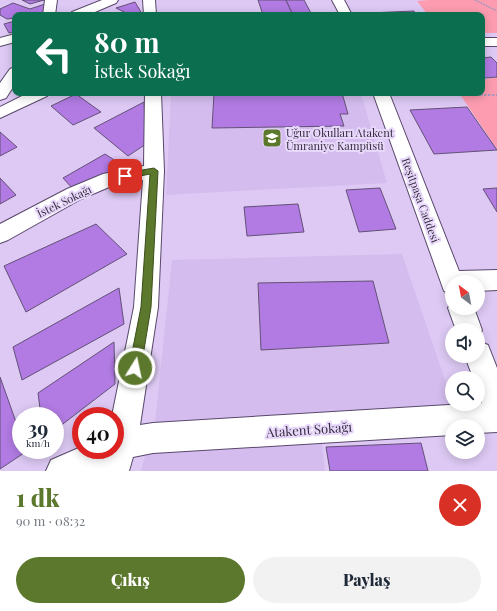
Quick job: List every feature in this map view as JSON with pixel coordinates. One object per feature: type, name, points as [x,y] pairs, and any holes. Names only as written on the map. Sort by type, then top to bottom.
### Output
[{"type":"street","points":[[49,12],[51,0]]},
{"type":"street","points":[[84,12],[112,0]]},
{"type":"street","points":[[150,12],[149,0],[154,0]]},
{"type":"street","points":[[338,0],[344,12]]},
{"type":"street","points":[[0,42],[12,39]]},
{"type":"street","points":[[485,42],[497,42]]},
{"type":"street","points":[[0,95],[12,77]]},
{"type":"street","points":[[0,113],[35,96]]},
{"type":"street","points":[[124,411],[146,307],[154,171],[154,96]]},
{"type":"street","name":"Reşitpaşa Caddesi","points":[[382,96],[448,275]]},
{"type":"street","name":"İstek Sokağı","points":[[0,234],[74,194],[110,179],[154,171]]},
{"type":"street","points":[[485,281],[497,280]]},
{"type":"street","points":[[481,363],[497,405]]},
{"type":"street","name":"Atakent Sokağı","points":[[124,449],[153,438],[497,417]]},
{"type":"street","name":"Atakent Sokağı","points":[[62,471],[97,459]]},
{"type":"path","points":[[475,0],[497,11]]},
{"type":"path","points":[[485,95],[497,95]]},
{"type":"shaded area","points":[[497,0],[497,33],[485,33],[485,12],[426,12],[417,1]]},
{"type":"shaded area","points":[[497,77],[497,149],[461,96],[485,96],[485,79]]},
{"type":"shaded area","name":"Uğur Okulları Atakent Ümraniye Kampüsü","points":[[171,96],[362,96],[387,183],[166,195]]},
{"type":"shaded area","points":[[402,254],[445,380],[445,409],[155,423],[172,260]]},
{"type":"shaded area","points":[[321,436],[325,471],[141,471],[147,448]]},
{"type":"building","points":[[22,0],[44,0],[30,4]]},
{"type":"building","points":[[258,0],[286,0],[292,12],[262,12]]},
{"type":"building","points":[[286,0],[304,0],[310,12],[292,12]]},
{"type":"building","points":[[135,2],[141,12],[124,12],[116,8]]},
{"type":"building","points":[[13,3],[30,9],[45,4],[44,12],[12,12],[12,18],[7,19],[0,15],[0,9]]},
{"type":"building","points":[[414,11],[414,12],[392,12]]},
{"type":"building","points":[[12,22],[12,32],[9,33],[4,24]]},
{"type":"building","points":[[491,57],[497,63],[497,77],[485,78],[485,58]]},
{"type":"building","points":[[72,96],[79,96],[101,112],[73,125],[51,106]]},
{"type":"building","points":[[214,96],[343,96],[348,114],[340,114],[344,126],[212,128]]},
{"type":"building","points":[[144,102],[146,144],[128,156],[94,128]]},
{"type":"building","points":[[467,107],[497,150],[434,154],[410,110]]},
{"type":"building","points":[[0,132],[17,147],[0,156]]},
{"type":"building","points":[[105,154],[127,168],[73,189],[63,178]]},
{"type":"building","points":[[0,178],[16,195],[0,204]]},
{"type":"building","points":[[380,188],[396,229],[359,232],[346,190]]},
{"type":"building","points":[[497,188],[497,212],[483,189]]},
{"type":"building","points":[[298,204],[304,232],[247,236],[244,207]]},
{"type":"building","points":[[96,224],[127,254],[26,312],[4,266]]},
{"type":"building","points":[[373,281],[389,343],[261,350],[258,283]]},
{"type":"building","points":[[119,288],[124,324],[22,380],[13,347]]},
{"type":"building","points":[[114,342],[115,384],[85,407],[72,407],[72,417],[64,423],[64,407],[40,407],[38,393]]},
{"type":"building","points":[[0,377],[12,411],[12,459],[15,459],[0,469]]},
{"type":"building","points":[[421,443],[428,471],[330,471],[326,447]]},
{"type":"place","name":"Uğur Okulları Atakent Ümraniye Kampüsü","points":[[272,138]]},
{"type":"route","points":[[125,176],[154,171],[146,307],[135,368]]}]
